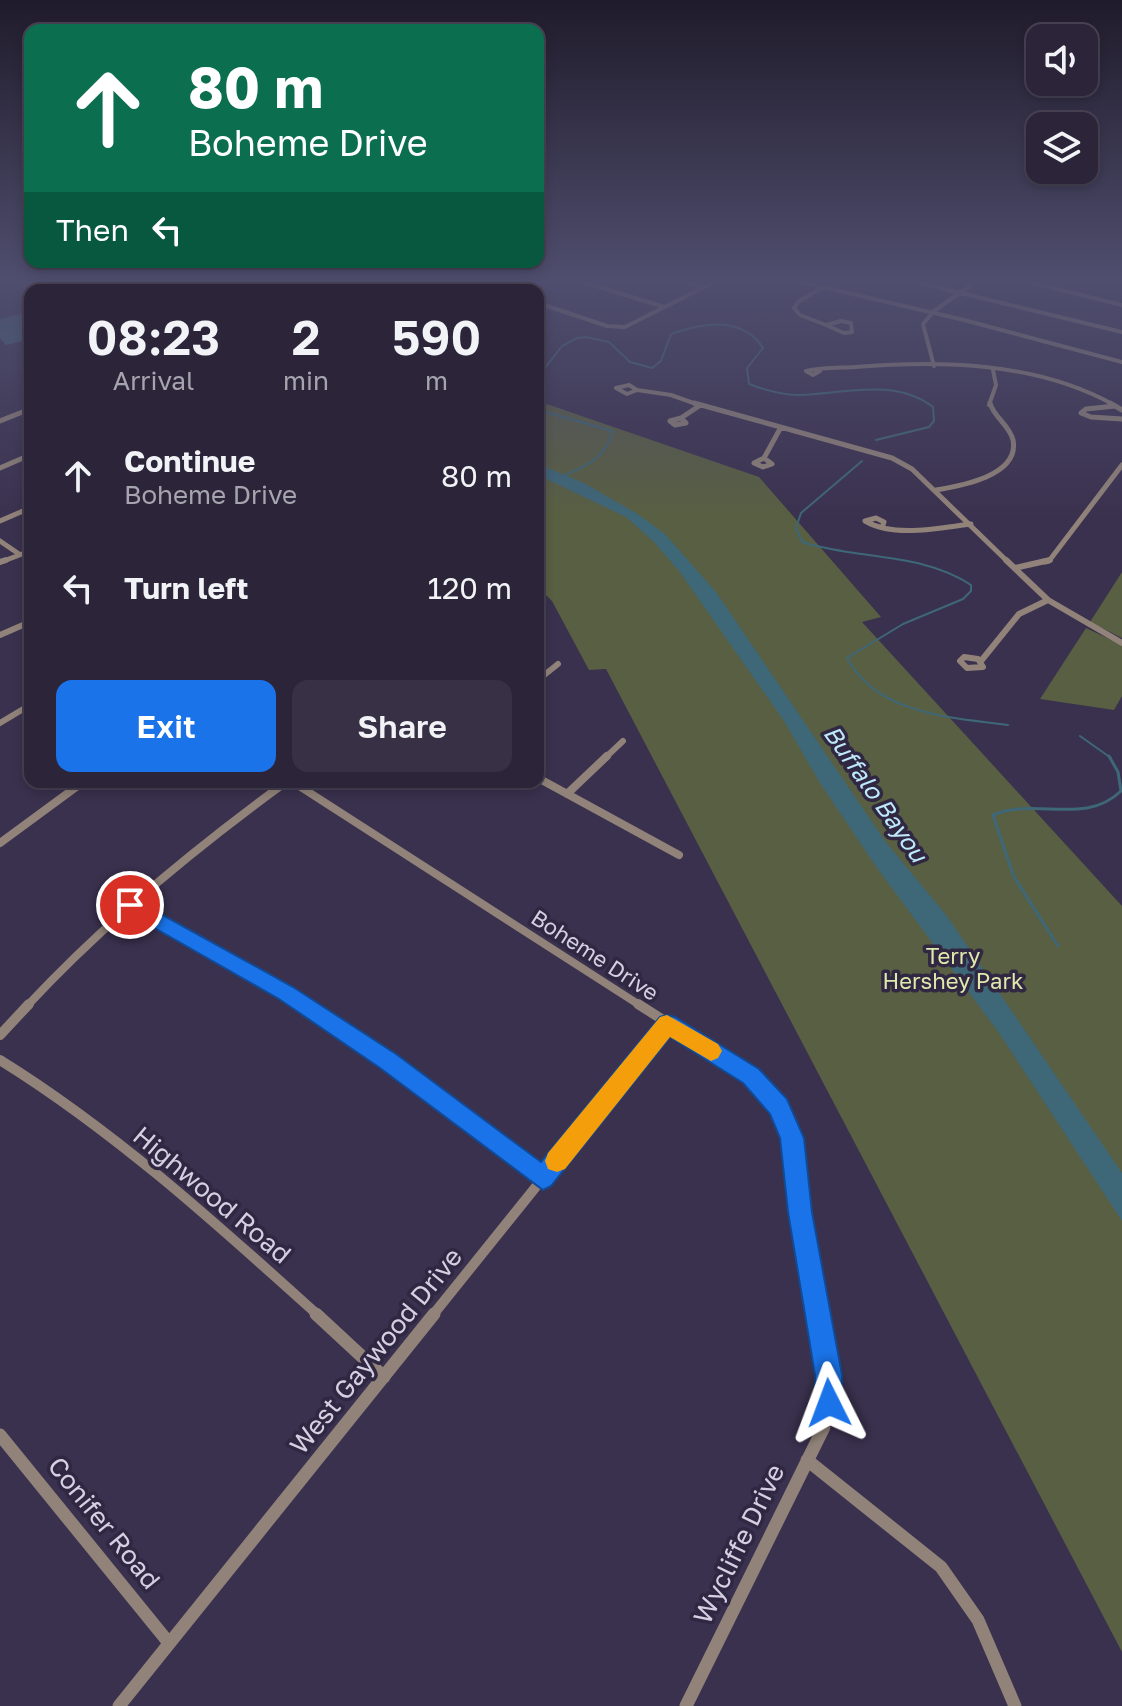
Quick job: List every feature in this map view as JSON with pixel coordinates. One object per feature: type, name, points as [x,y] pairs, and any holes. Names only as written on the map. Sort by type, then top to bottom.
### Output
[{"type":"street","points":[[932,360],[934,366]]},
{"type":"street","points":[[820,371],[884,365],[1026,373],[1063,381],[1122,410]]},
{"type":"street","points":[[936,490],[979,482],[997,471],[1012,453],[1013,438],[989,406],[996,385],[993,370]]},
{"type":"street","points":[[637,390],[671,395],[699,406],[892,458],[912,469],[936,490],[1048,600],[1122,643]]},
{"type":"street","points":[[681,418],[699,406]]},
{"type":"street","points":[[1116,406],[1086,409],[1081,413],[1091,417],[1122,419]]},
{"type":"street","points":[[0,421],[24,411]]},
{"type":"street","points":[[764,458],[781,427]]},
{"type":"street","points":[[0,468],[24,458]]},
{"type":"street","points":[[1015,568],[1049,561],[1122,465]]},
{"type":"street","points":[[0,521],[24,511]]},
{"type":"street","points":[[883,525],[908,530],[971,524]]},
{"type":"street","points":[[0,541],[19,554]]},
{"type":"street","points":[[0,562],[24,553]]},
{"type":"street","points":[[981,661],[1019,614],[1048,600]]},
{"type":"street","points":[[0,635],[24,625]]},
{"type":"street","points":[[544,675],[558,664]]},
{"type":"street","points":[[0,723],[24,709]]},
{"type":"street","points":[[567,794],[623,741]]},
{"type":"street","points":[[544,781],[679,855]]},
{"type":"street","points":[[0,843],[75,788]]},
{"type":"street","points":[[0,1035],[130,905],[225,824],[277,788]]},
{"type":"street","name":"Boheme Drive","points":[[302,788],[751,1076],[773,1099],[792,1138],[800,1212]]},
{"type":"street","points":[[130,905],[299,1001],[388,1061],[543,1178]]},
{"type":"street","name":"West Gaywood Drive","points":[[119,1706],[667,1024]]},
{"type":"street","name":"Highwood Road","points":[[0,1060],[51,1093],[153,1171],[306,1304],[384,1377]]},
{"type":"street","name":"Wycliffe Drive","points":[[686,1706],[824,1427],[829,1403],[828,1375],[800,1212]]},
{"type":"street","name":"Conifer Road","points":[[0,1435],[169,1643]]},
{"type":"street","points":[[807,1460],[941,1567],[978,1620],[1015,1706]]},
{"type":"green space","name":"Terry Hershey Park","points":[[544,403],[759,477],[881,617],[862,622],[1122,906],[1122,1652],[606,669],[589,670],[552,601],[544,593]]},
{"type":"green space","points":[[1122,572],[1122,638],[1090,622]]},
{"type":"green space","points":[[1086,628],[1122,645],[1122,696],[1114,710],[1040,699]]},
{"type":"water","points":[[544,466],[584,483],[665,534],[716,592],[885,841],[947,916],[1122,1173],[1122,1221],[999,1033],[877,868],[820,783],[784,721],[679,571],[653,541],[626,517],[544,478]]},
{"type":"waterway","points":[[544,369],[551,360]]},
{"type":"waterway","points":[[627,360],[652,368],[662,360]]},
{"type":"waterway","points":[[754,360],[747,368],[749,384],[773,392],[792,395],[885,390],[902,392],[933,407],[934,421],[929,427],[876,440]]},
{"type":"waterway","points":[[544,412],[613,431],[601,454],[565,475]]},
{"type":"waterway","points":[[862,461],[801,513],[796,528],[802,542],[931,567],[971,585],[971,591],[963,599],[903,624],[847,658],[860,677],[896,702],[940,715],[1008,725]]},
{"type":"waterway","points":[[1080,736],[1110,757]]},
{"type":"waterway","points":[[1058,946],[1014,877],[993,815],[1009,810],[1076,809],[1107,801],[1121,791],[1118,772],[1110,757]]},
{"type":"slow traffic","points":[[557,1161],[667,1024],[711,1051]]},
{"type":"route","points":[[130,905],[286,993],[388,1061],[543,1178],[667,1024],[751,1076],[768,1091],[779,1107],[792,1138],[800,1212],[828,1375],[829,1403]]},
{"type":"water label","name":"Buffalo Bayou","points":[[875,794]]}]
